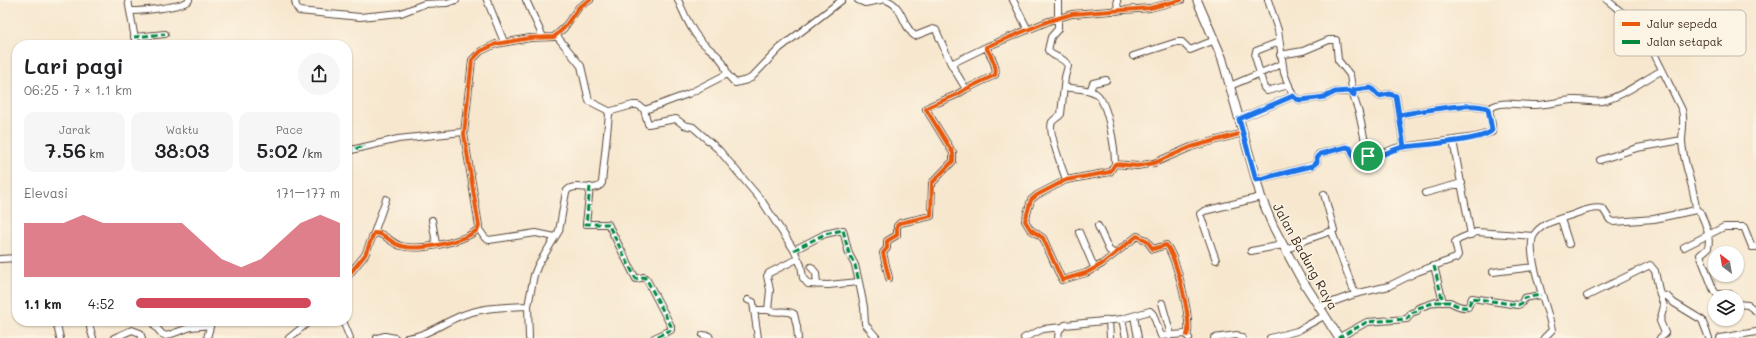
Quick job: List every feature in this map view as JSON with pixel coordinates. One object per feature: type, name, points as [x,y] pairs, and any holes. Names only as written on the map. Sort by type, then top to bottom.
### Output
[{"type":"main road","name":"Jalan Badung Raya","points":[[1198,0],[1215,40],[1230,86],[1260,197],[1284,247],[1338,338]]},
{"type":"street","points":[[128,0],[135,40]]},
{"type":"street","points":[[131,11],[151,11],[185,4],[189,0]]},
{"type":"street","points":[[295,0],[299,11],[360,17],[401,13],[424,4],[456,0]]},
{"type":"street","points":[[487,0],[504,42]]},
{"type":"street","points":[[526,0],[543,37]]},
{"type":"street","points":[[577,0],[579,7]]},
{"type":"street","points":[[555,237],[536,233],[489,240],[485,238],[478,228],[479,226],[466,154],[464,132],[472,60],[481,51],[491,45],[556,35],[564,28],[579,7],[590,0]]},
{"type":"street","points":[[678,0],[695,34],[705,45],[719,56],[725,64],[727,74],[735,83],[747,80],[758,72],[780,48],[842,0]]},
{"type":"street","points":[[858,0],[865,3],[881,0]]},
{"type":"street","points":[[886,0],[892,2],[902,13],[910,31],[915,36],[932,29],[936,30],[951,64],[966,89]]},
{"type":"street","points":[[1013,0],[1028,30]]},
{"type":"street","points":[[1058,0],[1058,29],[1051,37],[1048,50],[1051,54],[1064,59],[1068,63],[1068,69],[1065,77],[1061,114],[1052,122],[1051,125],[1053,142],[1066,180]]},
{"type":"street","points":[[1117,0],[1118,11]]},
{"type":"street","points":[[951,64],[986,47],[1072,14],[1150,8],[1181,0]]},
{"type":"street","points":[[1268,0],[1277,26],[1282,64],[1293,96],[1296,99],[1301,100],[1325,97],[1335,92],[1354,92],[1371,88],[1379,96],[1393,94],[1396,96],[1404,147]]},
{"type":"street","points":[[1607,0],[1618,10]]},
{"type":"street","points":[[134,37],[165,34]]},
{"type":"street","points":[[556,35],[581,66],[589,101],[608,112],[633,104],[638,105],[644,110],[648,124],[676,119],[684,126],[693,127],[719,150],[762,201],[794,250],[806,283],[810,285],[817,285],[859,282]]},
{"type":"street","points":[[1133,56],[1178,42],[1182,42],[1190,50],[1215,40]]},
{"type":"street","points":[[1280,55],[1303,51],[1329,40],[1336,40],[1338,60],[1350,75],[1368,156]]},
{"type":"street","points":[[1279,42],[1256,51],[1255,56],[1264,88],[1267,91],[1289,85]]},
{"type":"street","points":[[889,278],[883,252],[887,248],[887,242],[897,235],[897,226],[900,223],[931,216],[932,183],[953,161],[953,153],[927,114],[926,110],[930,106],[994,77],[996,74],[993,62],[986,47]]},
{"type":"street","points":[[1654,56],[1682,110],[1685,126],[1682,140],[1686,168],[1696,210],[1702,215],[1708,236],[1708,248],[1700,255]]},
{"type":"street","points":[[1230,86],[1260,72],[1282,64]]},
{"type":"street","points":[[1399,115],[1450,107],[1481,107],[1488,109],[1493,106],[1507,104],[1529,106],[1576,100],[1591,102],[1606,100],[1625,93],[1642,81],[1661,71]]},
{"type":"street","points":[[644,110],[684,95],[727,74]]},
{"type":"street","points":[[1090,91],[1094,83],[1106,80]]},
{"type":"street","points":[[1024,338],[1042,329],[1122,319],[1146,312],[1152,312],[1161,336],[1171,335],[1188,337],[1190,326],[1180,282],[1168,247],[1164,245],[1151,248],[1146,240],[1137,236],[1113,253],[1102,264],[1094,267],[1086,273],[1064,280],[1061,279],[1058,268],[1043,238],[1030,229],[1025,221],[1031,200],[1037,194],[1066,180],[1110,172],[1115,164],[1115,153],[1110,122],[1099,96],[1090,91],[1064,87]]},
{"type":"street","points":[[1239,119],[1293,96]]},
{"type":"street","points":[[1256,180],[1312,166],[1317,162],[1317,157],[1320,154],[1346,147],[1350,148],[1354,158],[1368,156],[1374,157],[1396,148],[1476,137],[1492,132],[1488,109]]},
{"type":"street","points":[[529,338],[528,306],[536,269],[561,224],[567,189],[572,187],[599,187],[602,183],[608,112]]},
{"type":"street","points":[[352,150],[398,139],[464,132]]},
{"type":"street","points":[[1115,164],[1136,166],[1154,163],[1191,147],[1243,132]]},
{"type":"street","points":[[1600,160],[1637,148],[1682,140]]},
{"type":"street","points":[[1453,141],[1471,235]]},
{"type":"street","points":[[1425,193],[1462,183]]},
{"type":"street","points":[[590,187],[586,224],[608,224],[636,279],[644,278],[649,283],[671,326],[671,330],[667,336],[654,338]]},
{"type":"street","points":[[1324,194],[1334,230],[1332,232],[1355,294]]},
{"type":"street","points":[[1216,260],[1200,214],[1204,211],[1260,197]]},
{"type":"street","points":[[352,271],[365,255],[386,199]]},
{"type":"street","points":[[1319,307],[1355,294],[1389,286],[1410,275],[1458,257],[1455,242],[1458,239],[1478,231],[1533,236],[1547,223],[1598,208],[1603,209],[1610,220],[1614,222],[1654,219],[1696,210]]},
{"type":"street","points":[[1561,219],[1570,244]]},
{"type":"street","points":[[432,220],[436,244]]},
{"type":"street","points":[[1098,226],[1113,253]]},
{"type":"street","points":[[1684,247],[1724,227],[1744,227],[1752,247],[1756,248]]},
{"type":"street","points":[[374,233],[384,234],[401,246],[436,244],[459,240],[466,237],[478,228]]},
{"type":"street","points":[[794,250],[825,234],[842,229],[844,231],[848,254],[855,265],[859,282],[864,307],[865,324],[877,338]]},
{"type":"street","points":[[1079,232],[1094,267]]},
{"type":"street","points":[[1251,251],[1284,247],[1332,232]]},
{"type":"street","points":[[1533,236],[1534,267],[1552,330],[1544,338]]},
{"type":"street","points":[[1694,242],[1714,290]]},
{"type":"street","points":[[0,258],[12,258]]},
{"type":"street","points":[[768,310],[770,290],[768,274],[797,259]]},
{"type":"street","points":[[1587,296],[1650,265],[1654,271],[1664,306],[1660,322],[1665,333],[1660,338]]},
{"type":"street","points":[[1434,266],[1443,302]]},
{"type":"street","points":[[811,267],[816,272],[817,285]]},
{"type":"street","points":[[1493,272],[1534,267]]},
{"type":"street","points":[[1338,338],[1367,322],[1407,319],[1411,313],[1417,311],[1418,308],[1436,302],[1450,302],[1454,305],[1465,308],[1468,307],[1472,298],[1518,304],[1522,303],[1524,298],[1541,295]]},
{"type":"street","points":[[1660,295],[1667,296],[1700,318],[1708,338]]},
{"type":"street","points":[[748,300],[753,302],[758,338]]},
{"type":"street","points":[[1162,303],[1171,335]]},
{"type":"street","points":[[1744,305],[1748,305],[1756,311]]},
{"type":"street","points":[[407,338],[426,333],[459,316],[477,311],[499,307],[528,306]]},
{"type":"street","points":[[754,310],[768,310],[773,312],[786,312],[794,314],[798,338]]},
{"type":"street","points":[[1134,316],[1138,338]]},
{"type":"street","points":[[1270,338],[1297,331],[1324,316]]},
{"type":"street","points":[[1122,319],[1126,338]]},
{"type":"street","points":[[1109,320],[1110,338]]},
{"type":"street","points":[[57,326],[60,338]]},
{"type":"street","points":[[155,326],[166,336],[199,326]]},
{"type":"street","points":[[206,338],[210,326]]},
{"type":"street","points":[[289,338],[303,326]]},
{"type":"street","points":[[345,326],[350,338]]},
{"type":"street","points":[[1058,338],[1058,333],[1062,327]]},
{"type":"street","points":[[90,328],[93,338]]},
{"type":"street","points":[[114,338],[132,330],[140,333],[142,338]]},
{"type":"street","points":[[1720,338],[1756,332]]},
{"type":"street","points":[[703,335],[709,336],[710,338]]},
{"type":"street","points":[[1214,338],[1237,335],[1242,338]]},
{"type":"street","points":[[376,338],[385,336],[395,338]]},
{"type":"marked path","points":[[134,37],[165,34]]},
{"type":"marked path","points":[[352,150],[365,146]]},
{"type":"marked path","points":[[590,187],[586,224],[608,224],[636,279],[644,277],[647,280],[671,326],[671,330],[654,338]]},
{"type":"marked path","points":[[794,250],[825,234],[843,230],[849,254],[855,265],[859,282]]},
{"type":"marked path","points":[[1434,266],[1443,302]]},
{"type":"marked path","points":[[1338,338],[1367,322],[1407,319],[1411,313],[1417,311],[1418,308],[1436,302],[1450,302],[1459,306],[1468,307],[1472,298],[1518,305],[1522,303],[1524,298],[1541,295]]},
{"type":"cycle path","points":[[352,271],[365,255],[374,233],[385,236],[397,245],[419,247],[441,244],[463,238],[472,234],[478,229],[479,226],[464,134],[472,60],[481,51],[496,44],[530,38],[554,37],[564,28],[579,7],[590,0]]},
{"type":"cycle path","points":[[889,278],[883,253],[887,248],[887,241],[897,235],[897,226],[900,223],[931,216],[932,183],[953,161],[953,153],[926,109],[995,75],[995,64],[986,47],[1049,21],[1072,14],[1150,8],[1181,0]]},
{"type":"cycle path","points":[[1187,335],[1188,318],[1186,304],[1179,275],[1170,251],[1166,245],[1153,249],[1146,240],[1137,236],[1102,264],[1086,273],[1062,280],[1043,238],[1030,229],[1025,221],[1031,200],[1037,195],[1066,180],[1110,172],[1115,164],[1137,166],[1154,163],[1191,147],[1243,133]]},
{"type":"route","points":[[1368,156],[1365,155],[1354,158],[1350,148],[1346,147],[1317,155],[1317,162],[1312,166],[1256,180],[1239,119],[1293,96],[1296,99],[1301,100],[1325,97],[1335,92],[1349,91],[1354,95],[1354,90],[1373,88],[1379,96],[1389,94],[1396,96],[1404,147],[1453,141],[1488,134],[1492,132],[1488,109],[1468,106],[1450,107],[1399,115],[1404,147],[1396,148],[1374,157],[1368,156]]}]
